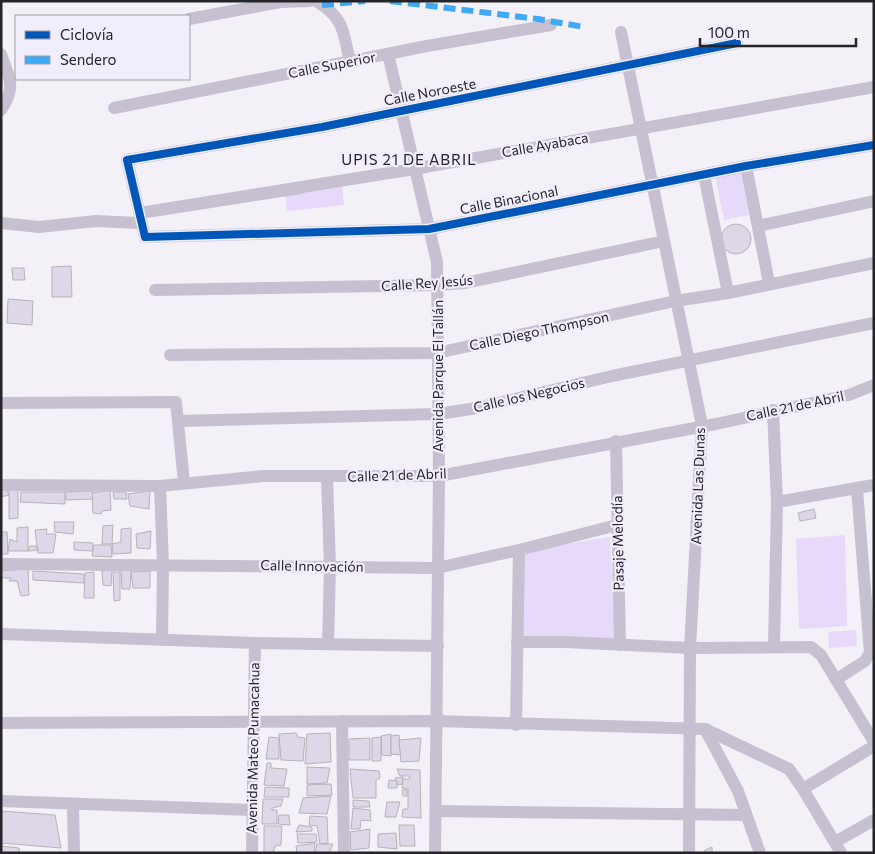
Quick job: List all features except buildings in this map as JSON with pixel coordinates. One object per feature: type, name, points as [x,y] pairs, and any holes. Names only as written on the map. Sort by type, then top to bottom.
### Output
[{"type":"street","points":[[190,19],[281,2],[310,1]]},
{"type":"street","points":[[316,1],[329,9],[340,21],[350,62]]},
{"type":"street","name":"Calle Superior","points":[[114,108],[388,54],[551,25]]},
{"type":"street","name":"Avenida Las Dunas","points":[[621,32],[687,360],[702,425],[690,648],[689,853]]},
{"type":"street","name":"Calle Noroeste","points":[[143,216],[127,160],[322,127],[737,43]]},
{"type":"street","points":[[1,54],[10,84],[11,95],[1,110]]},
{"type":"street","name":"Avenida Parque El Tallán","points":[[388,54],[437,262],[436,353],[440,476],[437,568],[438,721],[435,853]]},
{"type":"street","name":"Calle Ayabaca","points":[[143,216],[874,87]]},
{"type":"street","name":"Calle Binacional","points":[[143,216],[145,237],[429,229],[746,166],[874,145]]},
{"type":"street","points":[[746,166],[769,283]]},
{"type":"street","points":[[704,175],[728,293]]},
{"type":"street","points":[[1,223],[39,227],[143,216],[301,188]]},
{"type":"street","points":[[758,226],[874,201]]},
{"type":"street","name":"Calle Rey Jesús","points":[[155,290],[438,285],[465,282],[664,240]]},
{"type":"street","name":"Calle Diego Thompson","points":[[170,355],[436,353],[675,301],[728,293],[769,283],[874,263]]},
{"type":"street","name":"Calle los Negocios","points":[[180,421],[438,414],[477,408],[687,360],[874,323]]},
{"type":"street","name":"Calle 21 de Abril","points":[[1,485],[160,486],[264,476],[327,478],[440,476],[849,395],[874,386]]},
{"type":"street","points":[[1,403],[176,402],[180,421],[184,483]]},
{"type":"street","points":[[773,410],[777,502],[774,647]]},
{"type":"street","name":"Pasaje Melodía","points":[[616,441],[620,645]]},
{"type":"street","points":[[327,478],[330,567],[328,644]]},
{"type":"street","points":[[777,502],[874,485]]},
{"type":"street","points":[[160,486],[163,565],[162,640]]},
{"type":"street","points":[[836,679],[865,661],[870,653],[857,489]]},
{"type":"street","name":"Calle Innovación","points":[[1,564],[437,568],[519,550],[617,525]]},
{"type":"street","points":[[516,725],[519,550]]},
{"type":"street","points":[[1,634],[255,643],[438,646]]},
{"type":"street","points":[[517,642],[690,648],[811,648],[816,650],[836,679],[874,742]]},
{"type":"street","name":"Avenida Mateo Pumacahua","points":[[252,853],[255,643]]},
{"type":"street","points":[[342,721],[344,853]]},
{"type":"street","points":[[1,723],[438,721],[516,725],[705,729],[789,769],[804,789],[837,849],[874,820]]},
{"type":"street","points":[[705,729],[738,791],[760,853]]},
{"type":"street","points":[[804,789],[874,746]]},
{"type":"street","points":[[1,801],[252,810]]},
{"type":"street","points":[[72,805],[74,853]]},
{"type":"street","points":[[436,811],[689,816],[746,815]]},
{"type":"shaded area","points":[[741,170],[749,215],[724,220],[715,175]]},
{"type":"shaded area","points":[[342,184],[344,205],[287,211],[285,190]]},
{"type":"shaded area","points":[[845,535],[847,626],[799,629],[796,539]]},
{"type":"shaded area","points":[[610,537],[615,640],[521,638],[516,552]]},
{"type":"shaded area","points":[[856,630],[857,646],[829,648],[828,632]]},
{"type":"marked path","points":[[322,5],[365,1]]},
{"type":"marked path","points":[[390,1],[538,19],[584,27]]},
{"type":"cycle path","points":[[737,43],[322,127],[127,160],[145,237],[429,229],[746,166],[874,145]]},
{"type":"district","name":"UPIS 21 DE ABRIL","points":[[409,160]]}]
